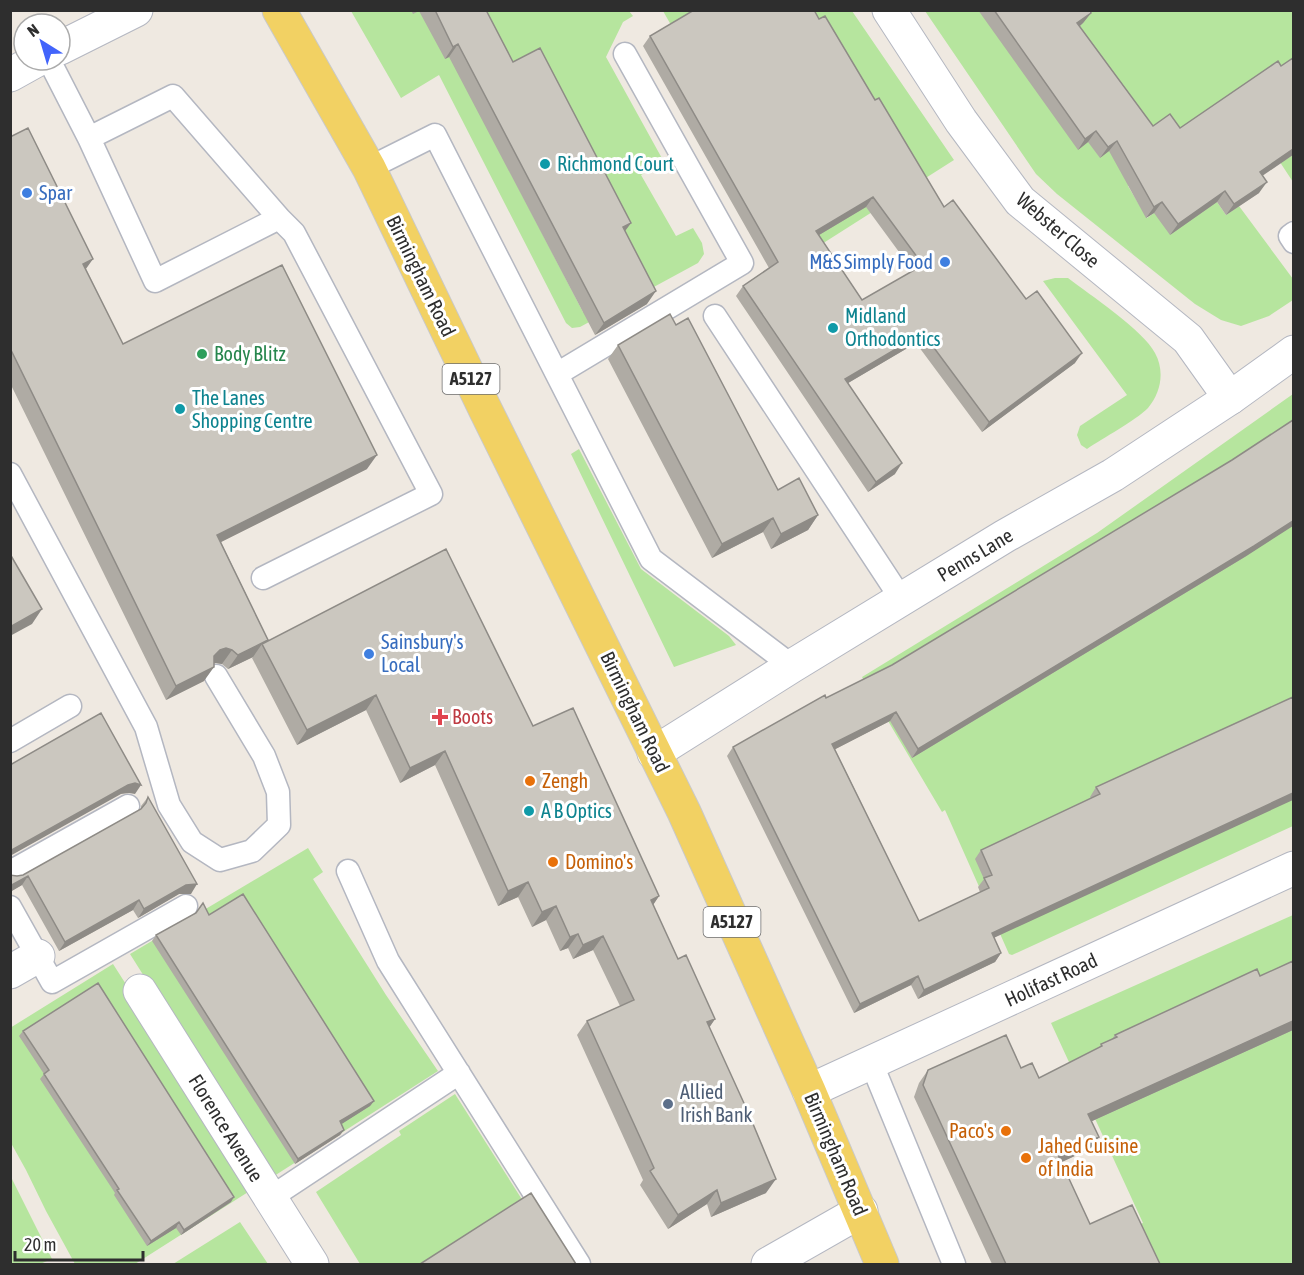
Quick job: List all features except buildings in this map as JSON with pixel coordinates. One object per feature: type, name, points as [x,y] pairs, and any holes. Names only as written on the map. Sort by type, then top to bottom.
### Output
[{"type":"main road","name":"Birmingham Road","points":[[279,10],[369,168],[684,812],[809,1091],[882,1264]]},
{"type":"street","points":[[72,42],[136,10]]},
{"type":"street","name":"Webster Close","points":[[890,10],[961,121],[1020,201],[1188,339],[1230,398]]},
{"type":"street","name":"Penns Lane","points":[[654,753],[1005,536],[1113,475],[1230,398],[1293,352]]},
{"type":"street","name":"Holifast Road","points":[[809,1091],[1293,868]]},
{"type":"street","name":"Florence Avenue","points":[[140,992],[312,1264]]},
{"type":"street","points":[[780,1261],[861,1211]]},
{"type":"lane","points":[[557,374],[742,263],[625,54]]},
{"type":"lane","points":[[54,72],[89,138],[155,281],[279,218]]},
{"type":"lane","points":[[89,138],[173,96],[294,233],[431,494],[263,578]]},
{"type":"lane","points":[[369,168],[435,135],[651,559],[792,666]]},
{"type":"lane","points":[[1293,233],[1290,236],[1293,242]]},
{"type":"lane","points":[[715,316],[902,600]]},
{"type":"lane","points":[[10,474],[146,727],[169,804],[192,842],[220,860],[252,851],[279,825],[278,792],[264,756],[216,675]]},
{"type":"lane","points":[[10,741],[70,706]]},
{"type":"lane","points":[[10,872],[128,806]]},
{"type":"lane","points":[[348,871],[388,961],[579,1264]]},
{"type":"lane","points":[[10,907],[24,964],[52,982],[186,906]]},
{"type":"lane","points":[[872,1062],[954,1264]]},
{"type":"lane","points":[[270,1197],[459,1073]]},
{"type":"green space","points":[[351,11],[629,11],[633,16],[623,22],[606,57],[664,162],[641,175],[676,236],[693,228],[702,243],[704,254],[698,263],[580,327],[572,328],[566,323],[439,75],[401,98]],"holes":[[[469,93],[637,285],[583,312]]]},
{"type":"green space","points":[[663,11],[852,11],[954,160],[814,249],[790,233]]},
{"type":"green space","points":[[925,11],[1293,11],[1293,63],[1128,186],[1147,218],[1154,213],[1217,202],[1226,215],[1239,206],[1293,279],[1293,300],[1269,316],[1241,326],[1221,320],[1195,304],[1057,194],[1036,174]]},
{"type":"green space","points":[[1274,153],[1285,160],[1293,155],[1293,182]]},
{"type":"green space","points":[[1068,278],[1140,334],[1155,353],[1160,367],[1159,389],[1148,408],[1087,449],[1081,445],[1077,435],[1080,426],[1127,395],[1043,281]]},
{"type":"green space","points":[[1293,394],[1293,826],[1012,955],[1009,954],[945,810],[942,812],[862,677],[1097,533]]},
{"type":"green space","points":[[579,449],[641,569],[729,636],[736,645],[674,667],[571,454]]},
{"type":"green space","points":[[308,848],[323,872],[313,879],[386,995],[438,1071],[271,1178],[130,954]]},
{"type":"green space","points":[[1293,915],[1293,1264],[1145,1264],[1128,1229],[1143,1223],[1051,1023]]},
{"type":"green space","points":[[113,964],[256,1187],[135,1264],[75,1264],[11,1143],[10,1028]]},
{"type":"green space","points":[[455,1094],[563,1264],[360,1264],[316,1192],[401,1135],[399,1131]]},
{"type":"green space","points":[[10,1175],[52,1259],[40,1264],[11,1264]]},
{"type":"green space","points":[[240,1222],[268,1264],[173,1264]]},
{"type":"place","name":"Richmond Court","points":[[545,164]]},
{"type":"place","name":"Spar","points":[[27,193]]},
{"type":"place","name":"M&S Simply Food","points":[[945,262]]},
{"type":"place","name":"Midland Orthodontics","points":[[833,328]]},
{"type":"place","name":"Body Blitz","points":[[202,354]]},
{"type":"place","name":"The Lanes Shopping Centre","points":[[180,409]]},
{"type":"place","name":"Sainsbury's Local","points":[[369,654]]},
{"type":"place","name":"Boots","points":[[440,717]]},
{"type":"place","name":"Zengh","points":[[530,781]]},
{"type":"place","name":"A B Optics","points":[[529,811]]},
{"type":"place","name":"Domino's","points":[[553,862]]},
{"type":"place","name":"Allied Irish Bank","points":[[668,1104]]},
{"type":"place","name":"Paco's","points":[[1006,1131]]},
{"type":"place","name":"Jahed Cuisine of India","points":[[1026,1158]]}]
